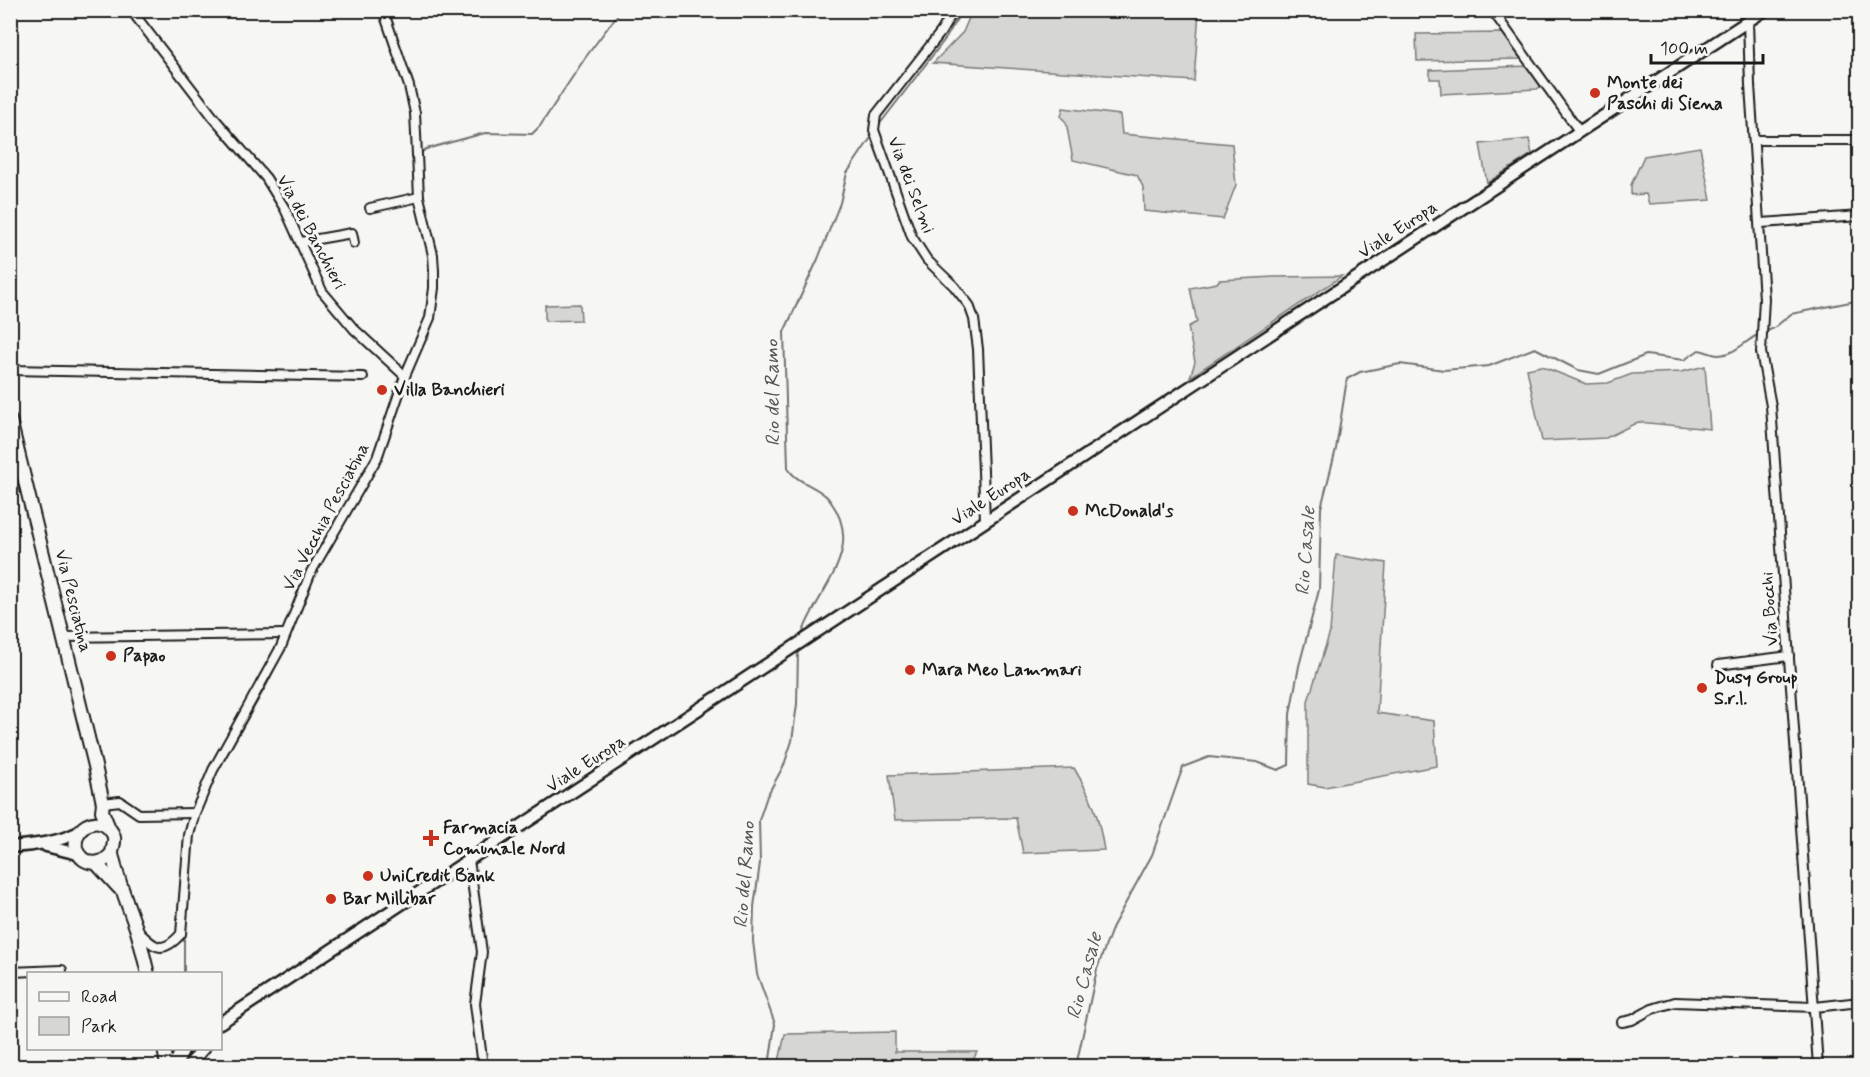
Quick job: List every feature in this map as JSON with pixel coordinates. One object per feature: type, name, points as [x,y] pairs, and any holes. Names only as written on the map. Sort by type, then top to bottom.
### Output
[{"type":"main road","name":"Viale Europa","points":[[222,1022],[1765,10]]},
{"type":"main road","name":"Via Pesciatina","points":[[10,420],[100,789],[102,811],[115,843],[112,853],[147,972]]},
{"type":"main road","points":[[10,847],[43,845],[77,833],[87,824],[100,789]]},
{"type":"main road","points":[[87,824],[98,823],[109,828]]},
{"type":"main road","points":[[77,833],[75,844],[78,854]]},
{"type":"main road","points":[[43,845],[78,854]]},
{"type":"main road","points":[[96,863],[103,862],[112,853]]},
{"type":"main road","name":"Via Pesciatina","points":[[78,854],[86,861],[96,863],[122,891]]},
{"type":"main road","name":"Viale Europa","points":[[222,1016],[237,1012]]},
{"type":"main road","name":"Viale Europa","points":[[222,1029],[237,1012]]},
{"type":"main road","points":[[164,1050],[167,1066]]},
{"type":"main road","points":[[175,1066],[182,1050]]},
{"type":"main road","points":[[188,1066],[202,1050]]},
{"type":"street","name":"Via dei Banchieri","points":[[131,10],[214,118],[266,178],[301,242],[322,291],[354,329],[405,376]]},
{"type":"street","name":"Via Vecchia Pesciatina","points":[[136,929],[152,945],[162,948],[171,945],[181,934],[189,835],[195,813],[213,770],[281,647],[311,572],[376,458],[405,376],[430,318],[435,288],[433,255],[419,197],[415,113],[409,86],[383,10]]},
{"type":"street","name":"Via dei Selmi","points":[[954,10],[941,32],[876,115],[874,130],[912,237],[927,260],[954,286],[969,305],[974,319],[978,349],[985,520]]},
{"type":"street","points":[[1492,10],[1579,131]]},
{"type":"street","name":"Via Bocchi","points":[[1748,21],[1761,223],[1764,299],[1762,366],[1771,406],[1818,1066]]},
{"type":"street","points":[[1754,140],[1860,140]]},
{"type":"street","points":[[370,208],[419,197]]},
{"type":"street","points":[[1761,223],[1860,216]]},
{"type":"street","points":[[301,242],[352,233],[354,243]]},
{"type":"street","points":[[10,370],[363,377]]},
{"type":"street","points":[[63,637],[285,634]]},
{"type":"street","points":[[1718,665],[1789,656]]},
{"type":"street","points":[[103,803],[120,801],[140,814],[195,813]]},
{"type":"street","points":[[469,860],[482,952],[475,1004],[483,1066]]},
{"type":"street","points":[[10,972],[62,970]]},
{"type":"street","points":[[1622,1022],[1675,1002],[1815,1007],[1860,1002]]},
{"type":"green space","points":[[972,11],[1199,11],[1194,81],[933,63],[963,32]]},
{"type":"green space","points":[[1504,33],[1523,59],[1417,61],[1416,34]]},
{"type":"green space","points":[[1528,66],[1539,81],[1540,87],[1537,89],[1441,94],[1440,79],[1430,79],[1430,70]]},
{"type":"green space","points":[[1063,108],[1120,115],[1122,134],[1232,144],[1236,185],[1223,219],[1144,211],[1143,187],[1137,175],[1073,160],[1066,122],[1061,117]]},
{"type":"green space","points":[[1529,139],[1532,154],[1487,183],[1480,144]]},
{"type":"green space","points":[[1700,147],[1711,200],[1649,204],[1646,194],[1631,195],[1631,185],[1644,156]]},
{"type":"green space","points":[[1342,276],[1190,377],[1195,362],[1188,327],[1197,322],[1190,288],[1217,283],[1219,280]]},
{"type":"green space","points":[[580,304],[581,320],[545,321],[545,305]]},
{"type":"green space","points":[[1541,366],[1586,384],[1608,383],[1632,374],[1681,372],[1705,366],[1710,429],[1638,422],[1606,438],[1542,441],[1527,369]]},
{"type":"green space","points":[[1336,555],[1386,563],[1377,713],[1434,721],[1437,766],[1325,787],[1308,784],[1308,701],[1330,632]]},
{"type":"green space","points":[[1074,768],[1094,807],[1104,850],[1023,853],[1016,818],[895,820],[889,775]]},
{"type":"green space","points":[[895,1032],[895,1052],[977,1052],[970,1066],[778,1066],[785,1034]]},
{"type":"waterway","points":[[421,171],[421,153],[426,149],[485,133],[532,134],[540,126],[585,58],[621,10]]},
{"type":"waterway","name":"Rio del Ramo","points":[[879,125],[946,38],[962,10]]},
{"type":"waterway","name":"Rio del Ramo","points":[[802,634],[836,567],[842,551],[843,534],[839,516],[828,498],[796,477],[788,468],[784,332],[818,259],[840,203],[847,173],[870,139]]},
{"type":"waterway","points":[[428,339],[436,298]]},
{"type":"waterway","name":"Rio Casale","points":[[1765,332],[1774,328],[1791,314],[1860,300]]},
{"type":"waterway","name":"Rio Casale","points":[[1076,1066],[1097,969],[1113,926],[1152,855],[1183,767],[1209,757],[1257,762],[1278,770],[1289,765],[1290,714],[1299,666],[1319,590],[1321,508],[1336,449],[1347,379],[1360,372],[1400,364],[1444,370],[1489,366],[1535,348],[1578,370],[1599,374],[1646,355],[1684,360],[1699,350],[1717,355],[1729,353],[1759,334]]},
{"type":"waterway","points":[[347,517],[364,488]]},
{"type":"waterway","points":[[312,579],[320,563]]},
{"type":"waterway","points":[[224,760],[267,684],[285,646]]},
{"type":"waterway","name":"Rio del Ramo","points":[[769,1066],[775,1024],[757,974],[753,941],[754,907],[760,863],[759,820],[767,796],[784,765],[792,741],[797,704],[798,651]]},
{"type":"waterway","points":[[184,935],[184,972]]},
{"type":"place","name":"Monte dei Paschi di Siena","points":[[1595,93]]},
{"type":"place","name":"Villa Banchieri","points":[[382,390]]},
{"type":"place","name":"McDonald's","points":[[1073,511]]},
{"type":"place","name":"Papao","points":[[111,656]]},
{"type":"place","name":"Mara Meo Lammari","points":[[910,670]]},
{"type":"place","name":"Dusy Group S.r.l.","points":[[1702,688]]},
{"type":"place","name":"Farmacia Comunale Nord","points":[[431,838]]},
{"type":"place","name":"UniCredit Bank","points":[[368,876]]},
{"type":"place","name":"Bar Millibar","points":[[331,899]]}]
